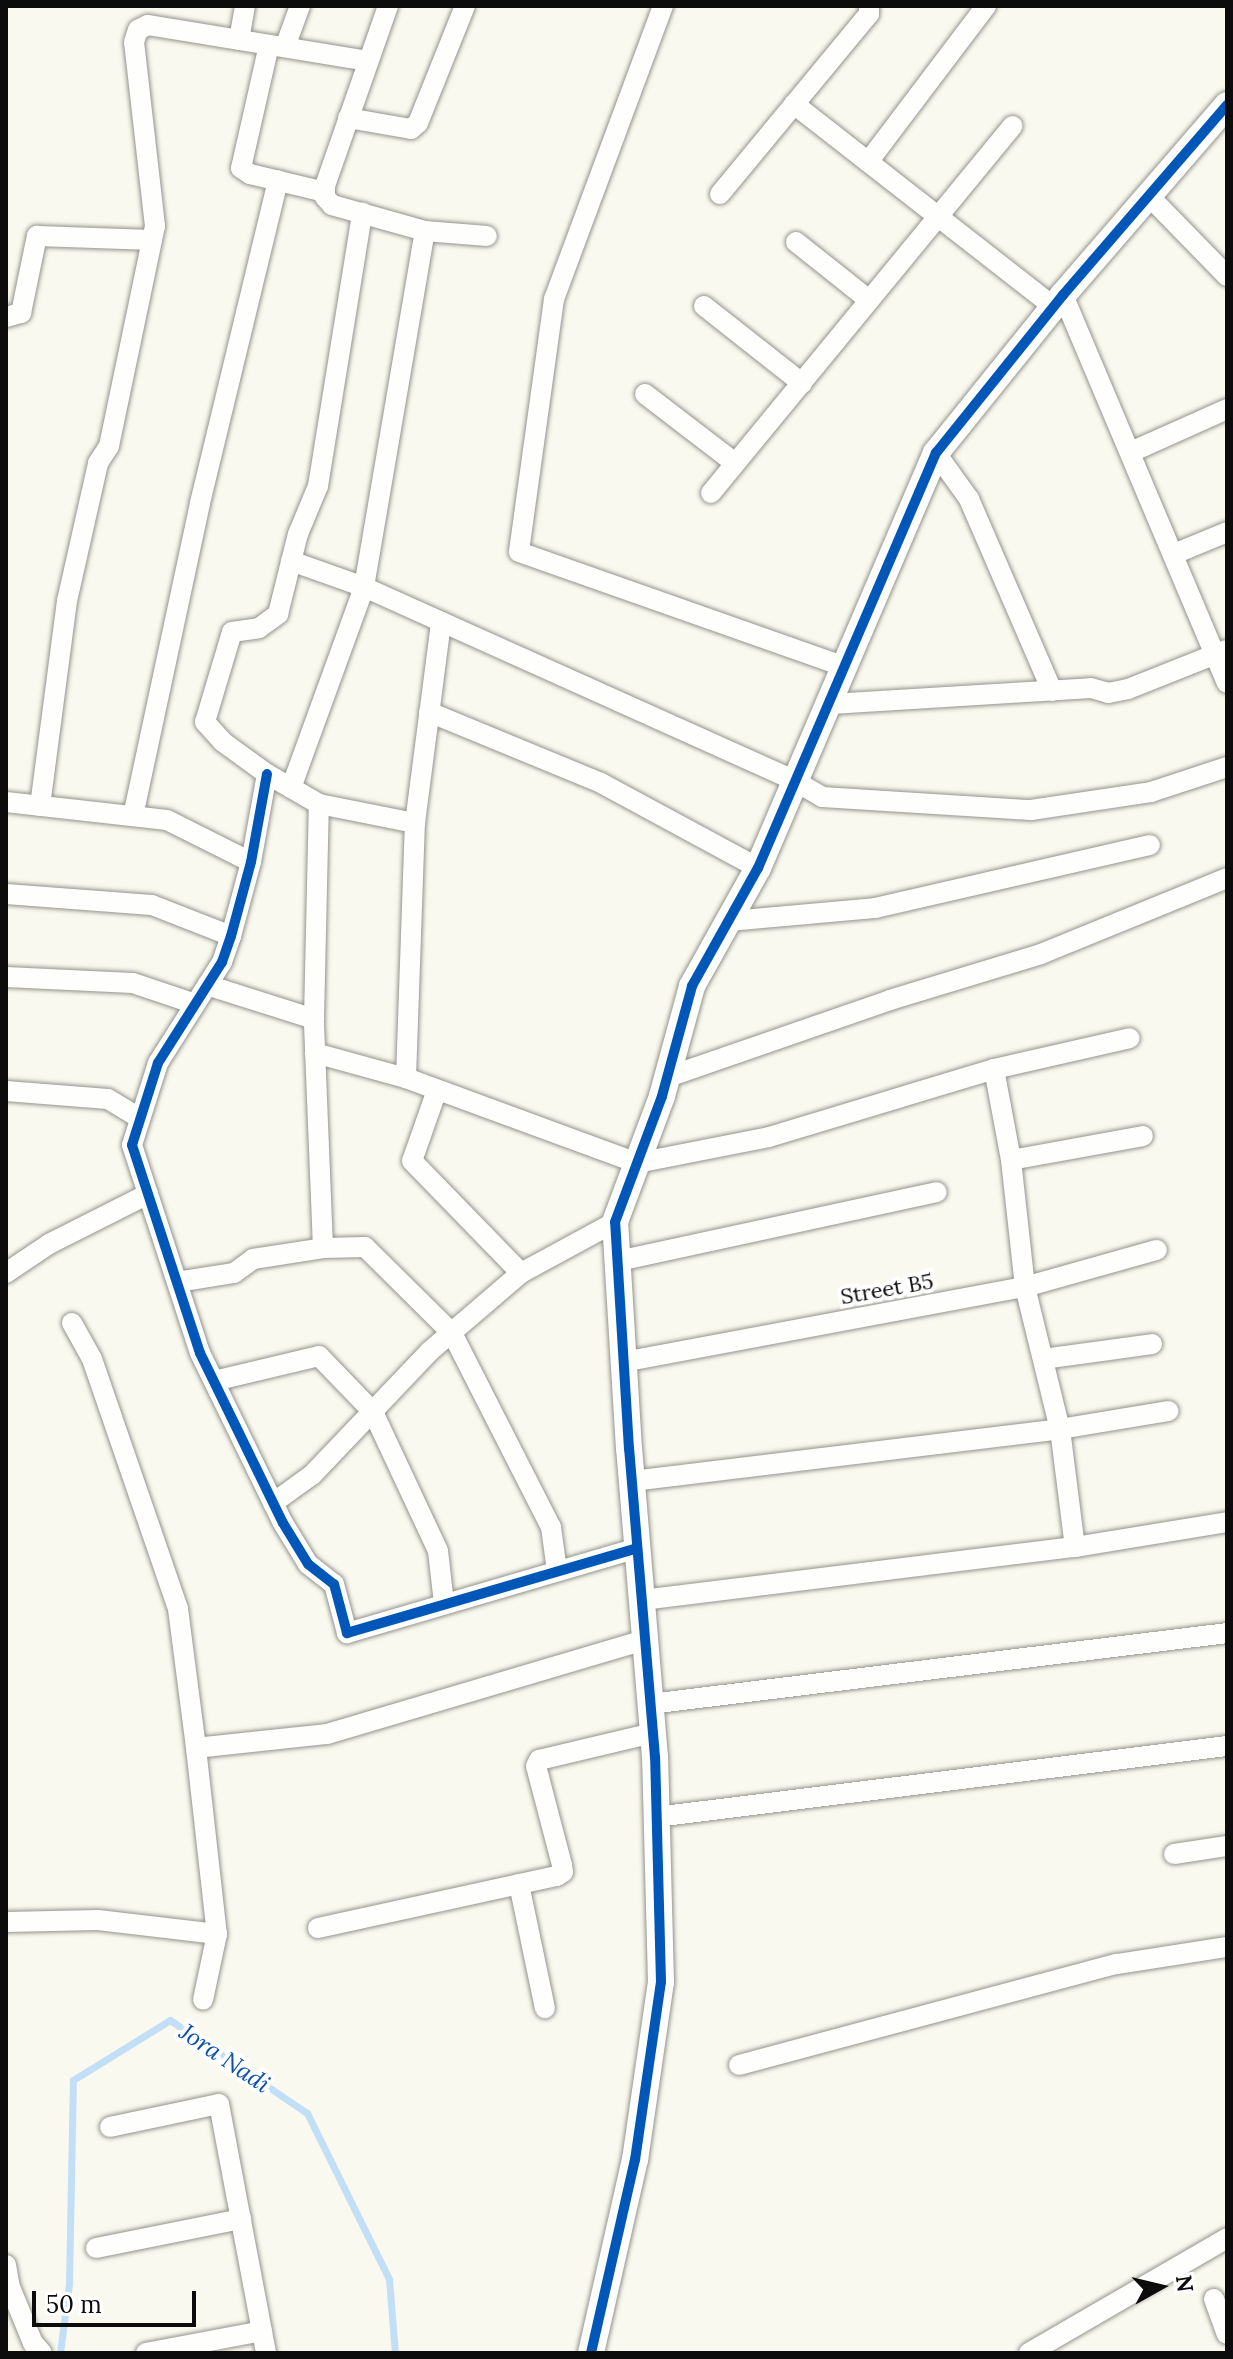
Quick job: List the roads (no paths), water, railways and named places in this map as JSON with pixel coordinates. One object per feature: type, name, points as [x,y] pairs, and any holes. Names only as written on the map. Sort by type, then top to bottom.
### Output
[{"type":"street","points":[[168,28],[170,6]]},
{"type":"street","points":[[239,40],[245,6]]},
{"type":"street","points":[[300,6],[277,46],[239,164],[250,174],[325,192]]},
{"type":"street","points":[[388,6],[325,192],[332,205],[425,231],[487,236]]},
{"type":"street","points":[[348,118],[411,129],[418,123],[465,6]]},
{"type":"street","points":[[663,6],[554,299],[519,552],[846,667]]},
{"type":"street","points":[[868,162],[986,6]]},
{"type":"street","points":[[720,194],[794,104],[865,9]]},
{"type":"street","points":[[40,806],[67,601],[98,463],[109,446],[155,226],[134,42],[138,30],[148,25],[368,61]]},
{"type":"street","points":[[794,104],[937,217],[1059,301],[1222,652],[1227,683]]},
{"type":"street","points":[[591,2353],[635,2160],[661,1982],[653,1733],[623,1362],[615,1222],[668,1077],[692,986],[758,868],[793,780],[831,704],[936,453],[1059,301],[1227,105]]},
{"type":"street","points":[[711,493],[1012,126]]},
{"type":"street","points":[[133,816],[200,503],[278,180]]},
{"type":"street","points":[[1149,196],[1227,276]]},
{"type":"street","points":[[362,213],[318,486],[298,534],[278,614],[259,628],[232,632],[205,722],[223,742],[267,774],[319,804],[415,823]]},
{"type":"street","points":[[291,788],[364,587],[425,231]]},
{"type":"street","points":[[6,317],[21,313],[37,236],[152,240]]},
{"type":"street","points":[[796,242],[869,300]]},
{"type":"street","points":[[704,306],[802,383]]},
{"type":"street","points":[[645,394],[735,463]]},
{"type":"street","points":[[1131,452],[1227,409]]},
{"type":"street","points":[[936,453],[969,499],[1052,691]]},
{"type":"street","points":[[1174,554],[1227,532]]},
{"type":"street","points":[[291,561],[364,587],[793,780],[822,797],[1031,810],[1151,792],[1227,767]]},
{"type":"street","points":[[406,1078],[415,823],[441,622]]},
{"type":"street","points":[[831,704],[1091,688],[1108,693],[1128,689],[1222,652]]},
{"type":"street","points":[[429,712],[601,783],[758,868]]},
{"type":"street","points":[[267,774],[251,862],[222,962],[158,1063],[132,1145],[200,1353],[273,1503],[308,1564],[334,1584],[347,1633],[637,1548]]},
{"type":"street","points":[[6,802],[167,820],[251,862]]},
{"type":"street","points":[[319,804],[314,1019],[323,1248]]},
{"type":"street","points":[[730,921],[875,908],[1150,845]]},
{"type":"street","points":[[668,1077],[890,1000],[1041,954],[1227,878]]},
{"type":"street","points":[[6,894],[152,905],[231,936]]},
{"type":"street","points":[[6,977],[133,983],[195,1004]]},
{"type":"street","points":[[207,985],[314,1019]]},
{"type":"street","points":[[315,1053],[406,1078],[637,1163],[769,1137],[994,1069],[1130,1038]]},
{"type":"street","points":[[994,1069],[1011,1160],[1025,1287],[1060,1429],[1075,1547]]},
{"type":"street","points":[[437,1090],[412,1161],[521,1273]]},
{"type":"street","points":[[6,1091],[108,1099],[140,1118]]},
{"type":"street","points":[[1011,1160],[1143,1136]]},
{"type":"street","points":[[618,1261],[937,1192]]},
{"type":"street","points":[[6,1273],[49,1244],[148,1194]]},
{"type":"street","points":[[273,1503],[312,1475],[452,1333],[521,1273],[615,1222]]},
{"type":"street","points":[[177,1282],[234,1273],[253,1259],[323,1248],[365,1247],[452,1333],[551,1527],[557,1571]]},
{"type":"street","name":"Street B5","points":[[623,1362],[1025,1287],[1157,1250]]},
{"type":"street","points":[[72,1323],[92,1359],[178,1609],[217,1934],[203,2000]]},
{"type":"street","points":[[1043,1359],[1152,1344]]},
{"type":"street","points":[[214,1381],[319,1356],[373,1412],[438,1551],[444,1604]]},
{"type":"street","points":[[632,1481],[1060,1429],[1169,1411]]},
{"type":"street","points":[[642,1600],[1075,1547],[1227,1522]]},
{"type":"street","points":[[650,1704],[1227,1633]]},
{"type":"street","points":[[196,1748],[327,1734],[645,1640]]},
{"type":"street","points":[[318,1928],[563,1872],[536,1766],[539,1760],[653,1733]]},
{"type":"street","points":[[656,1817],[1227,1746]]},
{"type":"street","points":[[1174,1854],[1227,1846]]},
{"type":"street","points":[[519,1884],[545,2008]]},
{"type":"street","points":[[6,1922],[98,1920],[217,1934]]},
{"type":"street","points":[[739,2065],[1117,1964],[1227,1947]]},
{"type":"street","points":[[110,2127],[219,2104],[266,2353]]},
{"type":"street","points":[[96,2248],[241,2219]]},
{"type":"street","points":[[1029,2353],[1227,2238]]},
{"type":"street","points":[[6,2265],[10,2287],[33,2343],[42,2353]]},
{"type":"street","points":[[1214,2299],[1227,2334]]},
{"type":"street","points":[[146,2353],[262,2331]]},
{"type":"waterway","name":"Jora Nadi","points":[[60,2353],[69,2284],[73,2080],[170,2020],[307,2113],[389,2279],[395,2353]]}]
